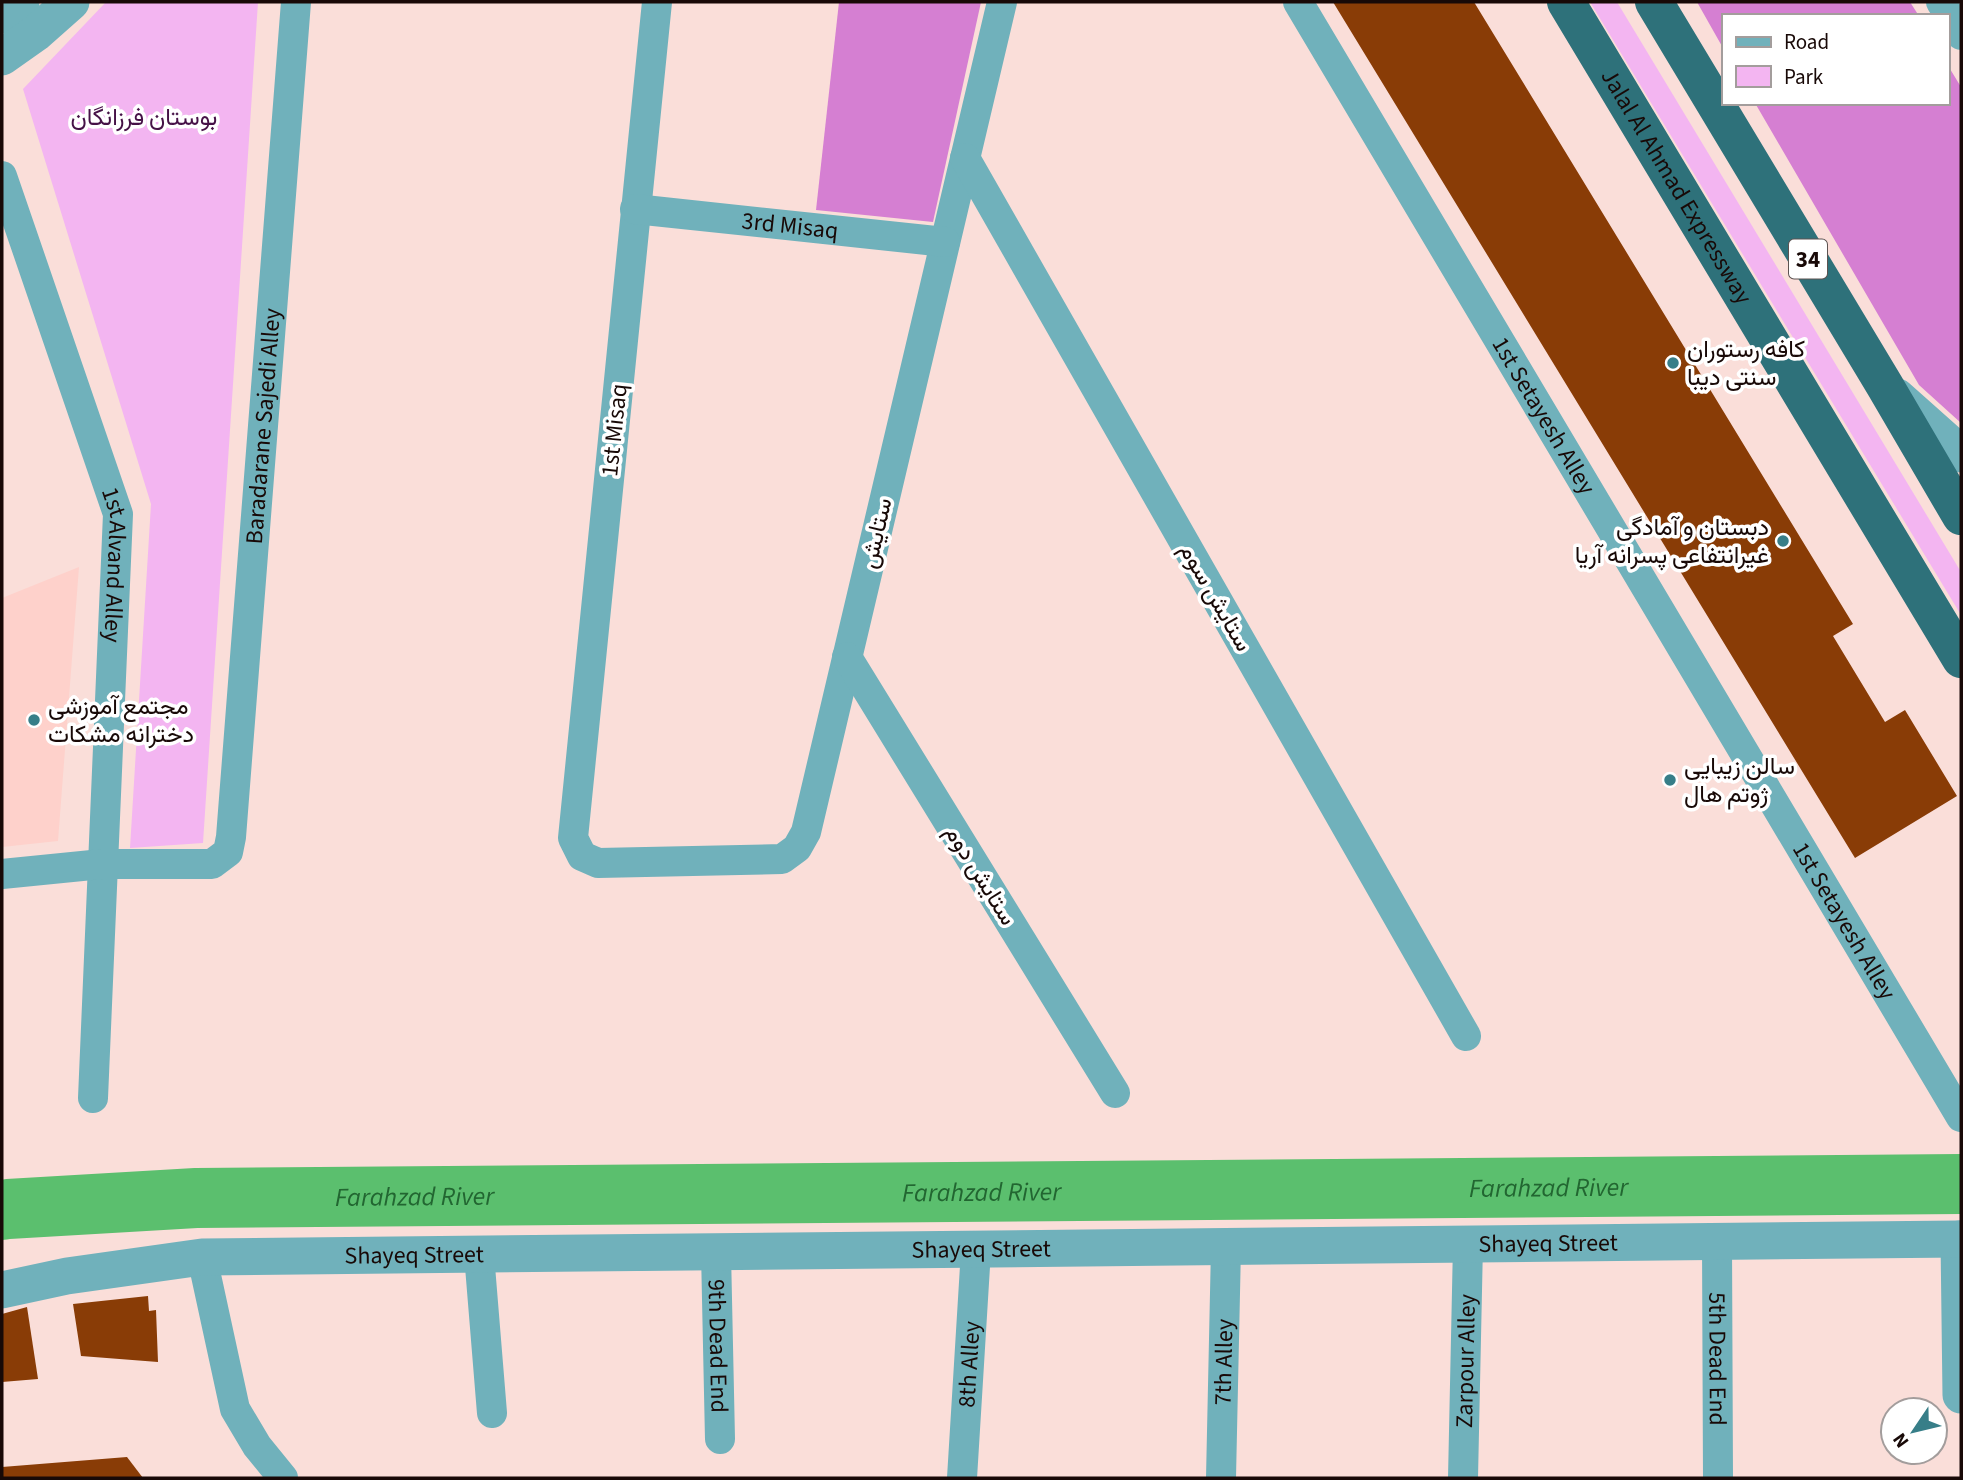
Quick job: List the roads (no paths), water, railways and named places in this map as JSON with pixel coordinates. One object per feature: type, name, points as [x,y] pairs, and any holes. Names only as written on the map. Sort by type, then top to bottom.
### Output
[{"type":"highway","name":"Jalal Al Ahmad Expressway","points":[[1566,2],[1961,659]]},
{"type":"highway","name":"34","points":[[1654,2],[1961,516]]},
{"type":"street","points":[[2,15],[21,2]]},
{"type":"street","points":[[2,57],[36,33],[71,2]]},
{"type":"street","name":"Baradarane Sajedi Alley","points":[[102,864],[212,864],[228,852],[296,2]]},
{"type":"street","name":"1st Misaq","points":[[582,856],[573,838],[657,2]]},
{"type":"street","name":"ستایش","points":[[582,856],[598,863],[782,859],[797,848],[806,832],[1002,2]]},
{"type":"street","name":"1st Setayesh Alley","points":[[1298,2],[1961,1117]]},
{"type":"street","points":[[1949,15],[1961,35]]},
{"type":"street","name":"ستایش سوم","points":[[965,159],[1466,1036]]},
{"type":"street","name":"1st Alvand Alley","points":[[2,176],[118,514],[93,1098]]},
{"type":"street","name":"3rd Misaq","points":[[635,209],[945,242]]},
{"type":"street","points":[[1885,386],[1961,454]]},
{"type":"street","name":"ستایش دوم","points":[[847,657],[1115,1093]]},
{"type":"street","points":[[2,874],[102,864]]},
{"type":"street","points":[[1960,1240],[1961,1395]]},
{"type":"street","name":"Shayeq Street","points":[[2,1290],[67,1276],[202,1257],[1960,1240]]},
{"type":"street","name":"5th Dead End","points":[[1717,1242],[1718,1478]]},
{"type":"street","name":"Zarpour Alley","points":[[1463,1478],[1468,1244]]},
{"type":"street","name":"7th Alley","points":[[1221,1478],[1226,1247]]},
{"type":"street","name":"8th Alley","points":[[962,1478],[975,1250]]},
{"type":"street","name":"9th Dead End","points":[[716,1252],[720,1439]]},
{"type":"street","points":[[480,1254],[492,1413]]},
{"type":"street","points":[[202,1257],[235,1409],[257,1446],[283,1478]]},
{"type":"waterway","name":"Farahzad River","points":[[2,1210],[196,1198],[1961,1184]]},
{"type":"place","name":"کافه رستوران سنتی دیبا","points":[[1673,363]]},
{"type":"place","name":"دبستان و آمادگی غیرانتفاعی پسرانه آریا","points":[[1783,541]]},
{"type":"place","name":"مجتمع آموزشی دخترانه مشکات","points":[[34,720]]},
{"type":"place","name":"سالن زیبایی ژوتم هال","points":[[1670,780]]},
{"type":"park label","name":"بوستان فرزانگان","points":[[144,117]]}]
